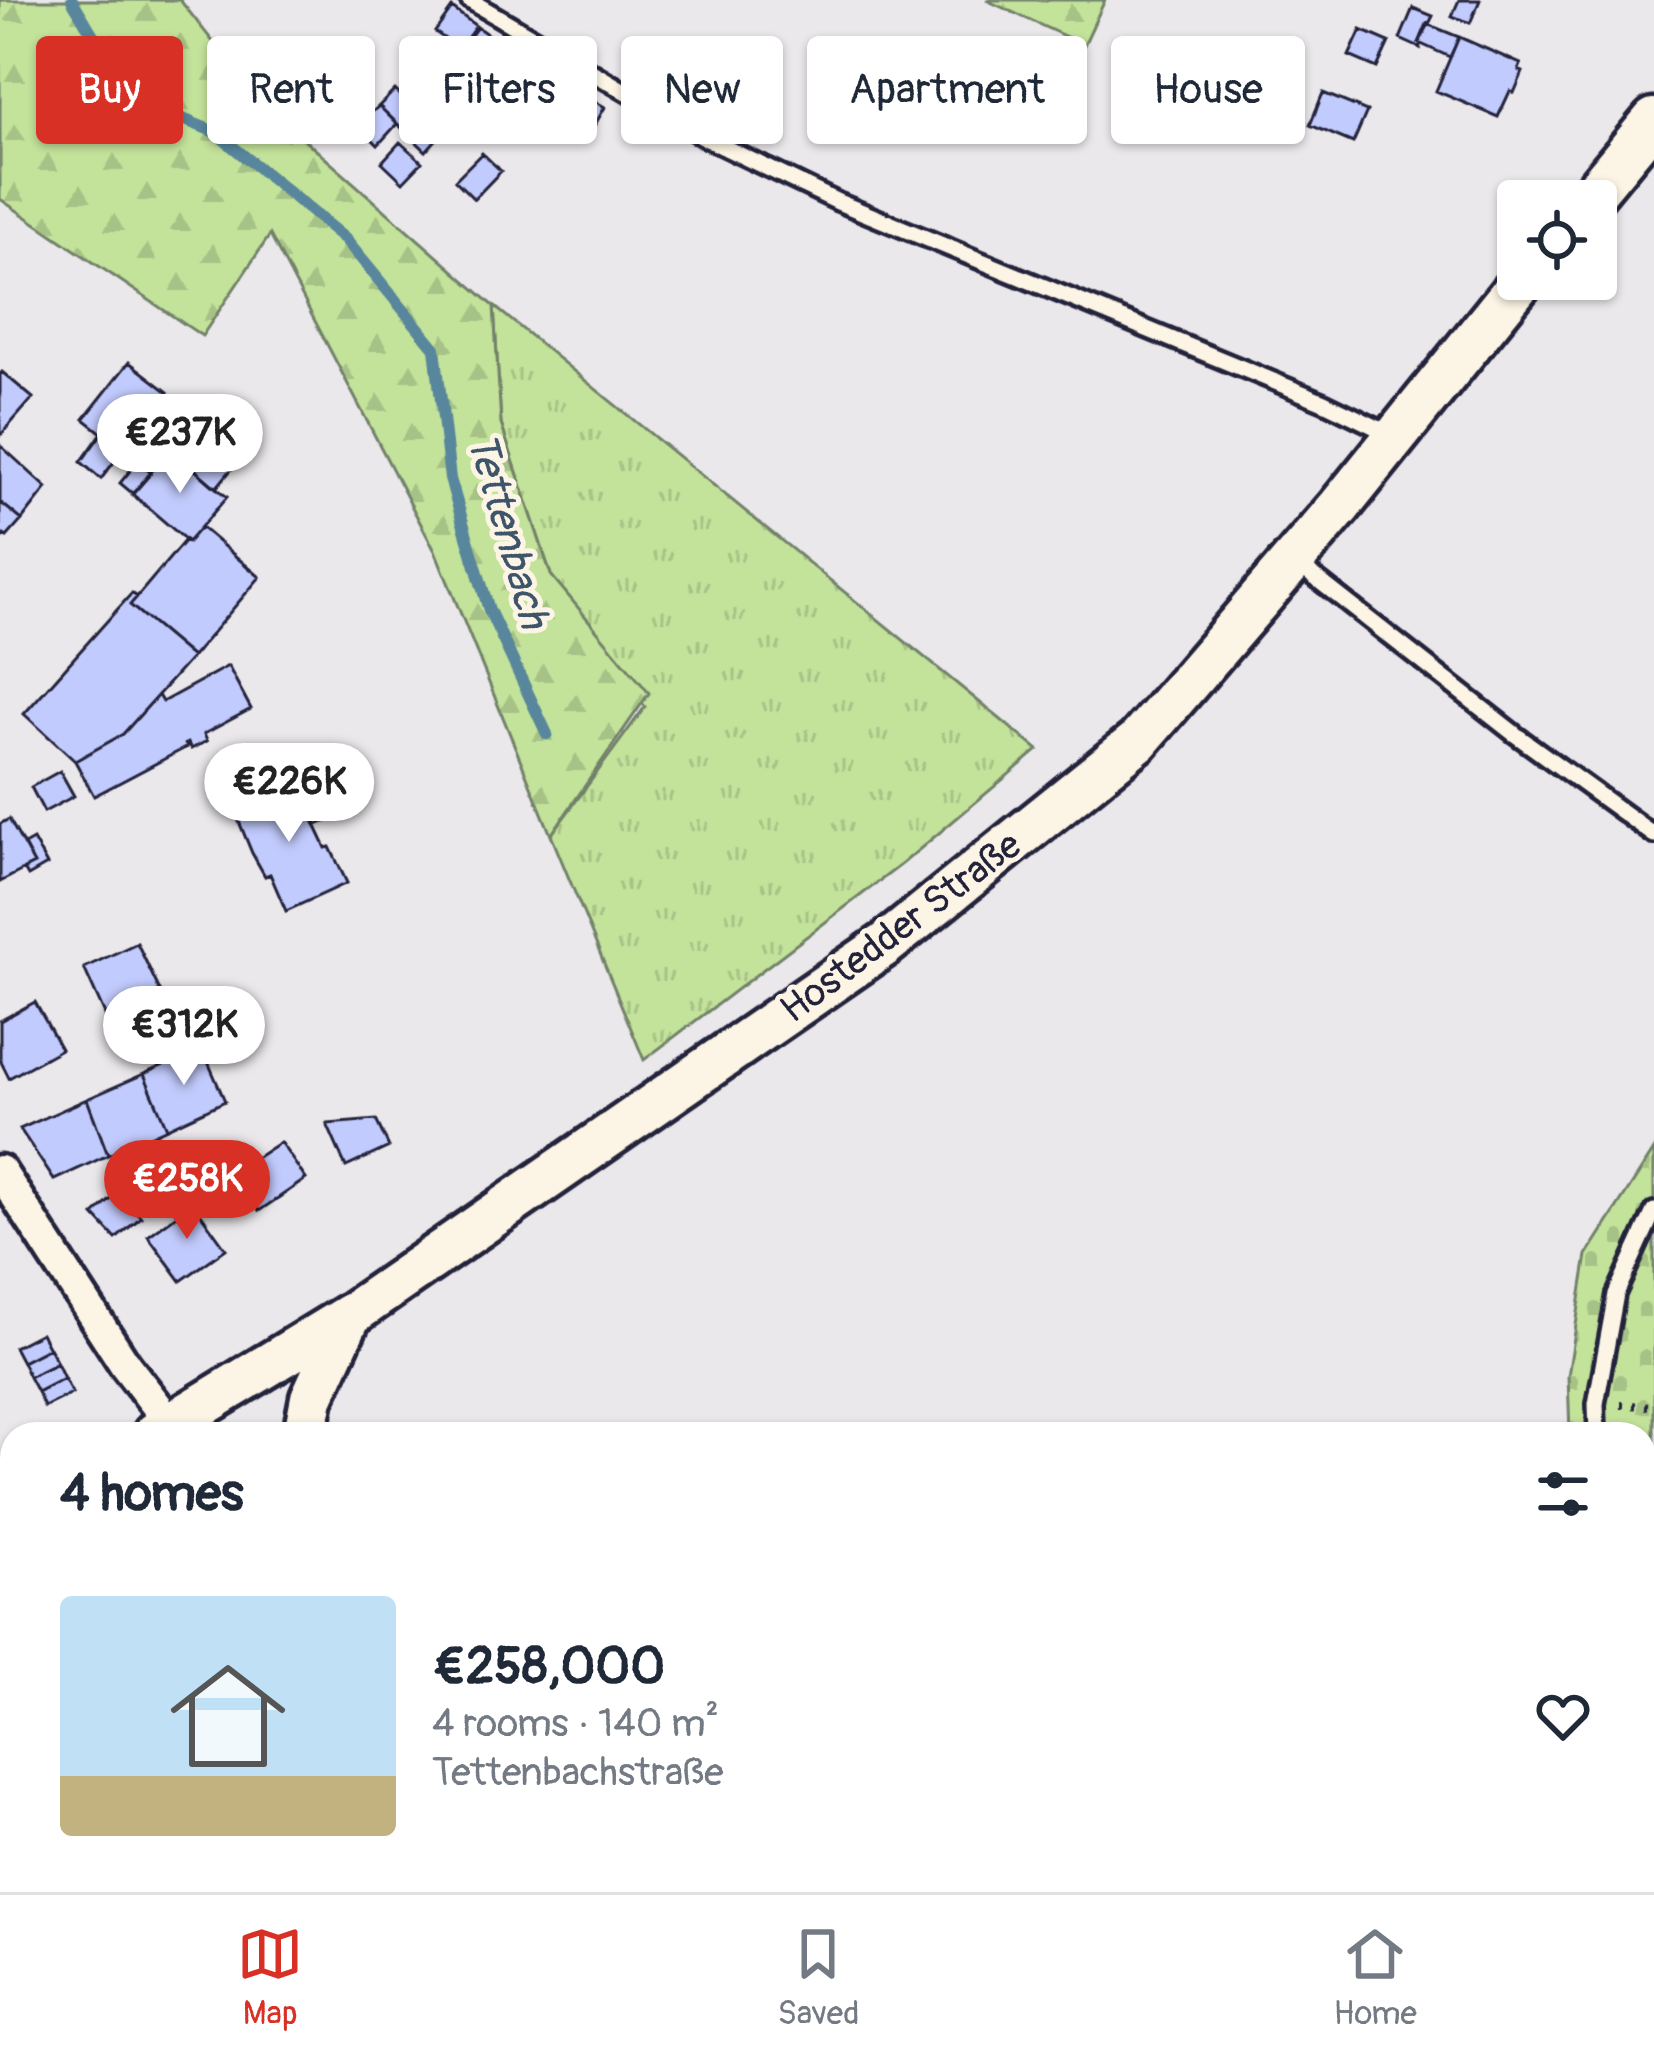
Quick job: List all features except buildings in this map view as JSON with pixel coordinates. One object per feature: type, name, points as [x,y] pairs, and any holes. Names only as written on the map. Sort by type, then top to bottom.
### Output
[{"type":"main road","points":[[1605,180],[1654,121]]},
{"type":"main road","name":"Hostedder Straße","points":[[183,1422],[350,1315],[886,944],[1138,741],[1340,507],[1506,300]]},
{"type":"main road","points":[[307,1422],[312,1398],[350,1315]]},
{"type":"street","points":[[0,1171],[163,1422]]},
{"type":"lane","points":[[470,0],[704,137],[838,202],[1324,402],[1395,436]]},
{"type":"lane","points":[[1292,560],[1516,735],[1654,835]]},
{"type":"lane","points":[[1597,1422],[1616,1294],[1654,1211]]},
{"type":"green space","points":[[0,0],[180,0],[208,36],[207,144],[309,144],[494,306],[501,424],[551,575],[649,693],[551,835],[436,553],[270,235],[202,336],[0,199]]},
{"type":"green space","points":[[986,0],[1105,0],[1087,39],[1064,36]]},
{"type":"green space","points":[[494,306],[1038,750],[902,864],[644,1060],[551,835],[645,707],[551,575],[501,424]]},
{"type":"green space","points":[[1654,1150],[1654,1422],[1570,1422],[1568,1376],[1587,1255]]},
{"type":"waterway","name":"Tettenbach","points":[[72,0],[131,98],[215,132],[345,239],[435,348],[450,479],[489,610],[547,734]]}]
